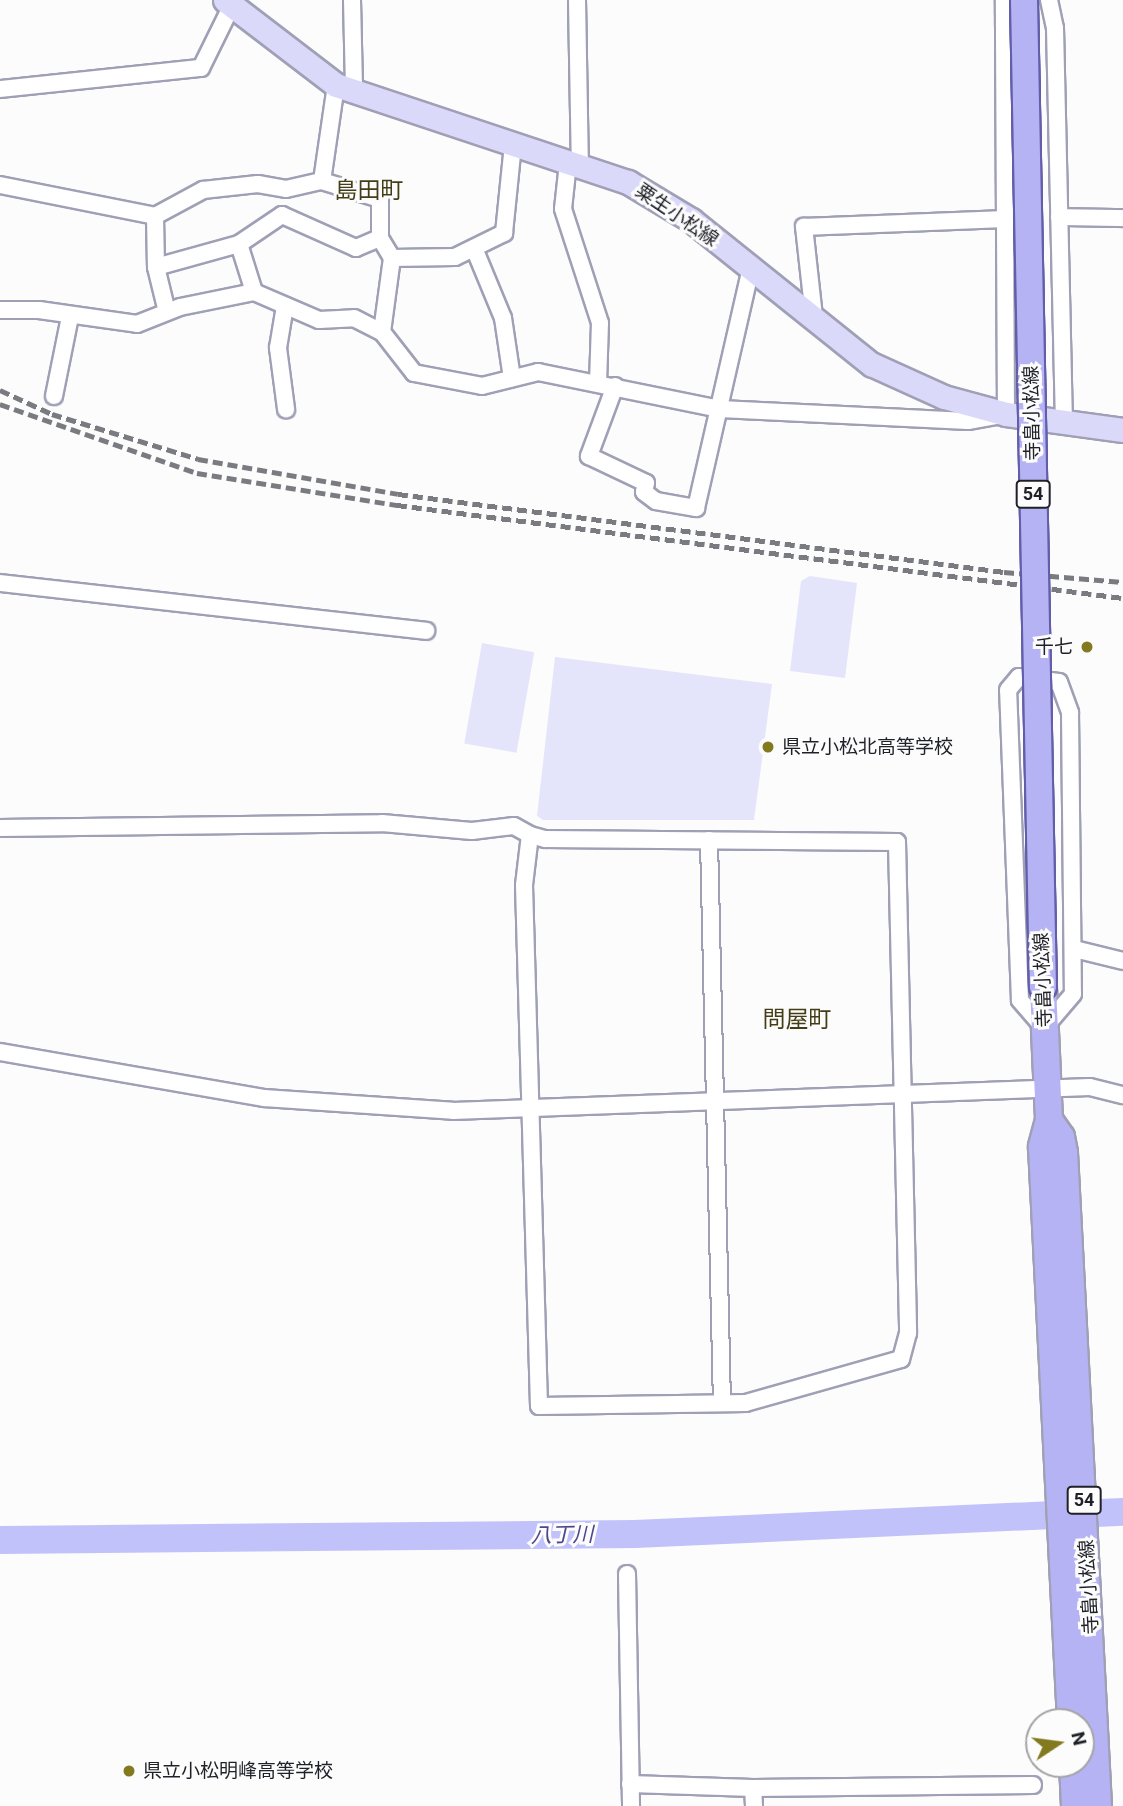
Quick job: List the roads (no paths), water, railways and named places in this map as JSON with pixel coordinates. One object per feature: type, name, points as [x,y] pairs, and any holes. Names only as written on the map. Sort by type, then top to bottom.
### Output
[{"type":"main road","name":"寺畠小松線","points":[[1024,0],[1044,1028],[1049,1120],[1061,1137],[1064,1153],[1065,1348],[1080,1654],[1098,1806]]},
{"type":"main road","name":"粟生小松線","points":[[228,3],[345,88],[628,182],[691,220],[871,363],[944,397],[1006,414],[1123,429]]},
{"type":"main road","name":"寺畠小松線","points":[[1073,1708],[1080,1654]]},
{"type":"main road","points":[[1074,1778],[1075,1806]]},
{"type":"street","points":[[322,181],[345,88],[352,0]]},
{"type":"street","points":[[577,0],[574,166],[563,209],[600,323],[598,382]]},
{"type":"street","points":[[0,310],[38,310],[70,317],[136,324],[167,312],[254,292],[319,320],[354,318],[382,332],[414,373],[482,386],[538,372],[598,382],[720,409],[968,421],[1006,414],[1004,0]]},
{"type":"street","points":[[1049,0],[1055,28],[1064,421]]},
{"type":"street","points":[[0,89],[201,68],[228,3]]},
{"type":"street","points":[[392,258],[456,257],[504,233],[513,145]]},
{"type":"street","points":[[0,185],[155,216],[203,190],[258,184],[286,189],[322,181],[380,199],[380,239],[392,258],[382,332]]},
{"type":"street","points":[[156,267],[239,244],[282,215],[356,248],[380,239]]},
{"type":"street","points":[[155,216],[156,267],[167,312]]},
{"type":"street","points":[[1059,216],[1123,218]]},
{"type":"street","points":[[814,317],[804,227],[1004,219]]},
{"type":"street","points":[[239,244],[254,292]]},
{"type":"street","points":[[474,248],[503,318],[512,378]]},
{"type":"street","points":[[615,386],[589,456],[646,484],[644,492],[656,502],[679,508],[696,508],[751,267]]},
{"type":"street","points":[[285,306],[278,348],[286,409]]},
{"type":"street","points":[[54,396],[70,317]]},
{"type":"street","points":[[0,583],[426,631]]},
{"type":"street","points":[[1019,677],[1059,681],[1070,713],[1074,949],[1073,994],[1044,1028],[1020,1000],[1008,690],[1019,677]]},
{"type":"street","points":[[0,828],[382,824],[472,831],[514,826],[530,835],[545,839],[897,842],[908,1333],[901,1360],[746,1403],[539,1406],[528,1107],[524,885],[530,835]]},
{"type":"street","points":[[709,840],[722,1403]]},
{"type":"street","points":[[1074,949],[1123,961]]},
{"type":"street","points":[[0,1052],[264,1098],[453,1111],[1090,1087],[1123,1095]]},
{"type":"street","points":[[627,1574],[631,1806]]},
{"type":"street","points":[[630,1784],[753,1788],[1033,1786]]},
{"type":"street","points":[[753,1788],[754,1806]]},
{"type":"waterway","name":"八丁川","points":[[0,1540],[635,1534],[1123,1512]]},
{"type":"railway","points":[[0,390],[52,414],[198,459],[398,494],[1004,572],[1123,582]]},
{"type":"railway","points":[[0,404],[197,473],[397,505],[1123,598]]},
{"type":"place","name":"千七","points":[[1087,647]]},
{"type":"place","name":"県立小松北高等学校","points":[[768,747]]},
{"type":"place","name":"県立小松明峰高等学校","points":[[129,1771]]},
{"type":"district","name":"島田町","points":[[369,191]]},
{"type":"district","name":"問屋町","points":[[797,1020]]}]
